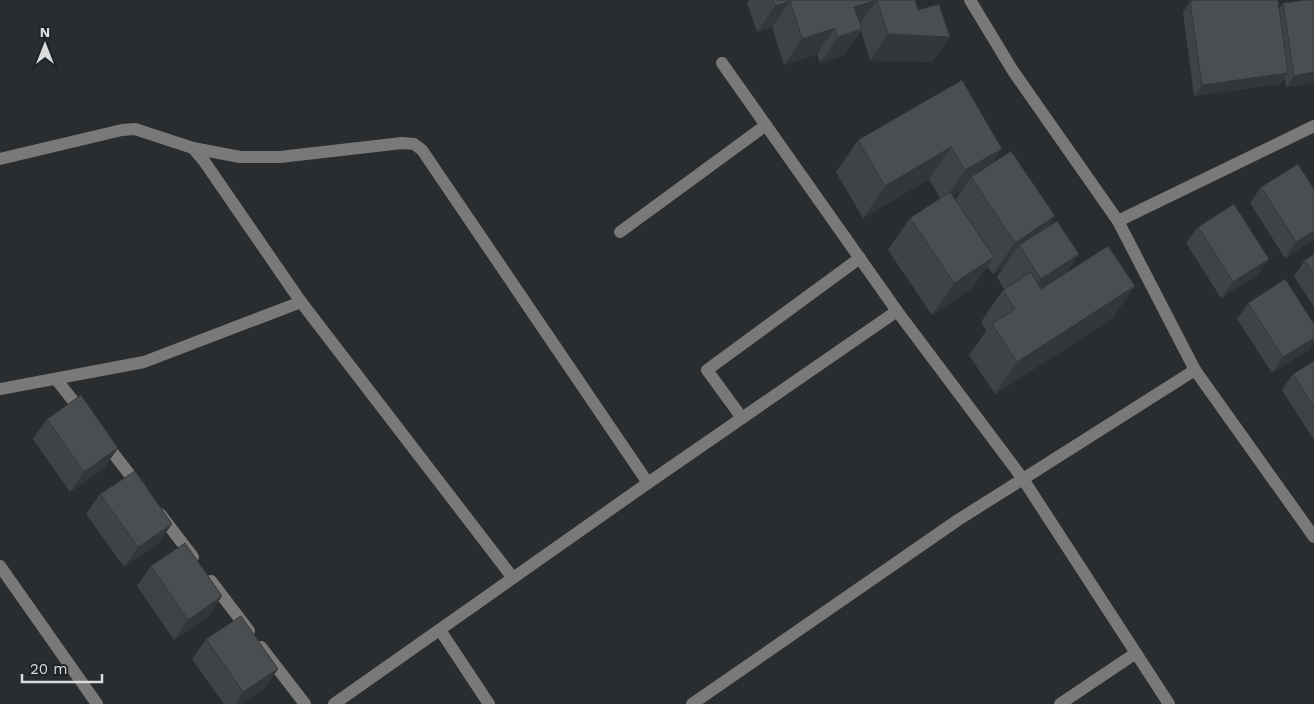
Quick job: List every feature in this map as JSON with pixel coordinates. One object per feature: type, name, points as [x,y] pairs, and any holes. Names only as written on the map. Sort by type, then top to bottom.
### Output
[{"type":"street","points":[[970,0],[1013,71],[1118,221],[1195,370],[1314,537]]},
{"type":"street","points":[[722,63],[897,311],[1023,479],[1170,704]]},
{"type":"street","points":[[620,232],[766,125]]},
{"type":"street","points":[[1118,221],[1313,128]]},
{"type":"street","points":[[0,159],[122,130],[135,129],[193,148],[240,157],[280,157],[402,143],[414,144],[422,150],[648,483]]},
{"type":"street","points":[[193,148],[204,161],[301,302],[513,578]]},
{"type":"street","points":[[742,418],[707,370],[860,258]]},
{"type":"street","points":[[0,389],[144,362],[301,302]]},
{"type":"street","points":[[334,704],[897,311]]},
{"type":"street","points":[[692,704],[958,520],[1195,370]]},
{"type":"street","points":[[56,379],[305,704]]},
{"type":"street","points":[[0,566],[98,704]]},
{"type":"street","points":[[440,630],[489,704]]},
{"type":"street","points":[[1060,704],[1136,653]]},
{"type":"building","points":[[773,0],[876,0],[854,7],[862,29],[838,37],[835,28],[802,39],[790,1],[775,6]]},
{"type":"building","points":[[877,0],[915,0],[918,10],[939,4],[950,37],[888,34]]},
{"type":"building","points":[[1278,0],[1288,73],[1202,85],[1190,1]]},
{"type":"building","points":[[1314,0],[1314,72],[1294,76],[1283,3]]},
{"type":"building","points":[[962,80],[1002,149],[965,170],[951,147],[885,186],[858,140]]},
{"type":"building","points":[[1011,151],[1055,216],[1015,243],[971,177]]},
{"type":"building","points":[[1298,164],[1314,189],[1314,231],[1296,242],[1261,187]]},
{"type":"building","points":[[950,192],[994,257],[954,283],[910,218]]},
{"type":"building","points":[[1234,204],[1269,259],[1233,282],[1198,227]]},
{"type":"building","points":[[1057,221],[1079,254],[1041,279],[1019,245]]},
{"type":"building","points":[[1108,246],[1135,286],[1017,362],[992,324],[1015,309],[1003,290],[1031,272],[1041,289]]},
{"type":"building","points":[[1314,254],[1314,274],[1305,260]]},
{"type":"building","points":[[1285,279],[1314,324],[1314,338],[1283,357],[1248,303]]},
{"type":"building","points":[[1314,361],[1314,407],[1293,374]]},
{"type":"building","points":[[81,395],[118,448],[84,472],[47,419]]},
{"type":"building","points":[[135,471],[172,524],[138,547],[100,494]]},
{"type":"building","points":[[185,543],[222,596],[188,620],[151,566]]},
{"type":"building","points":[[241,616],[278,669],[243,692],[206,639]]}]
